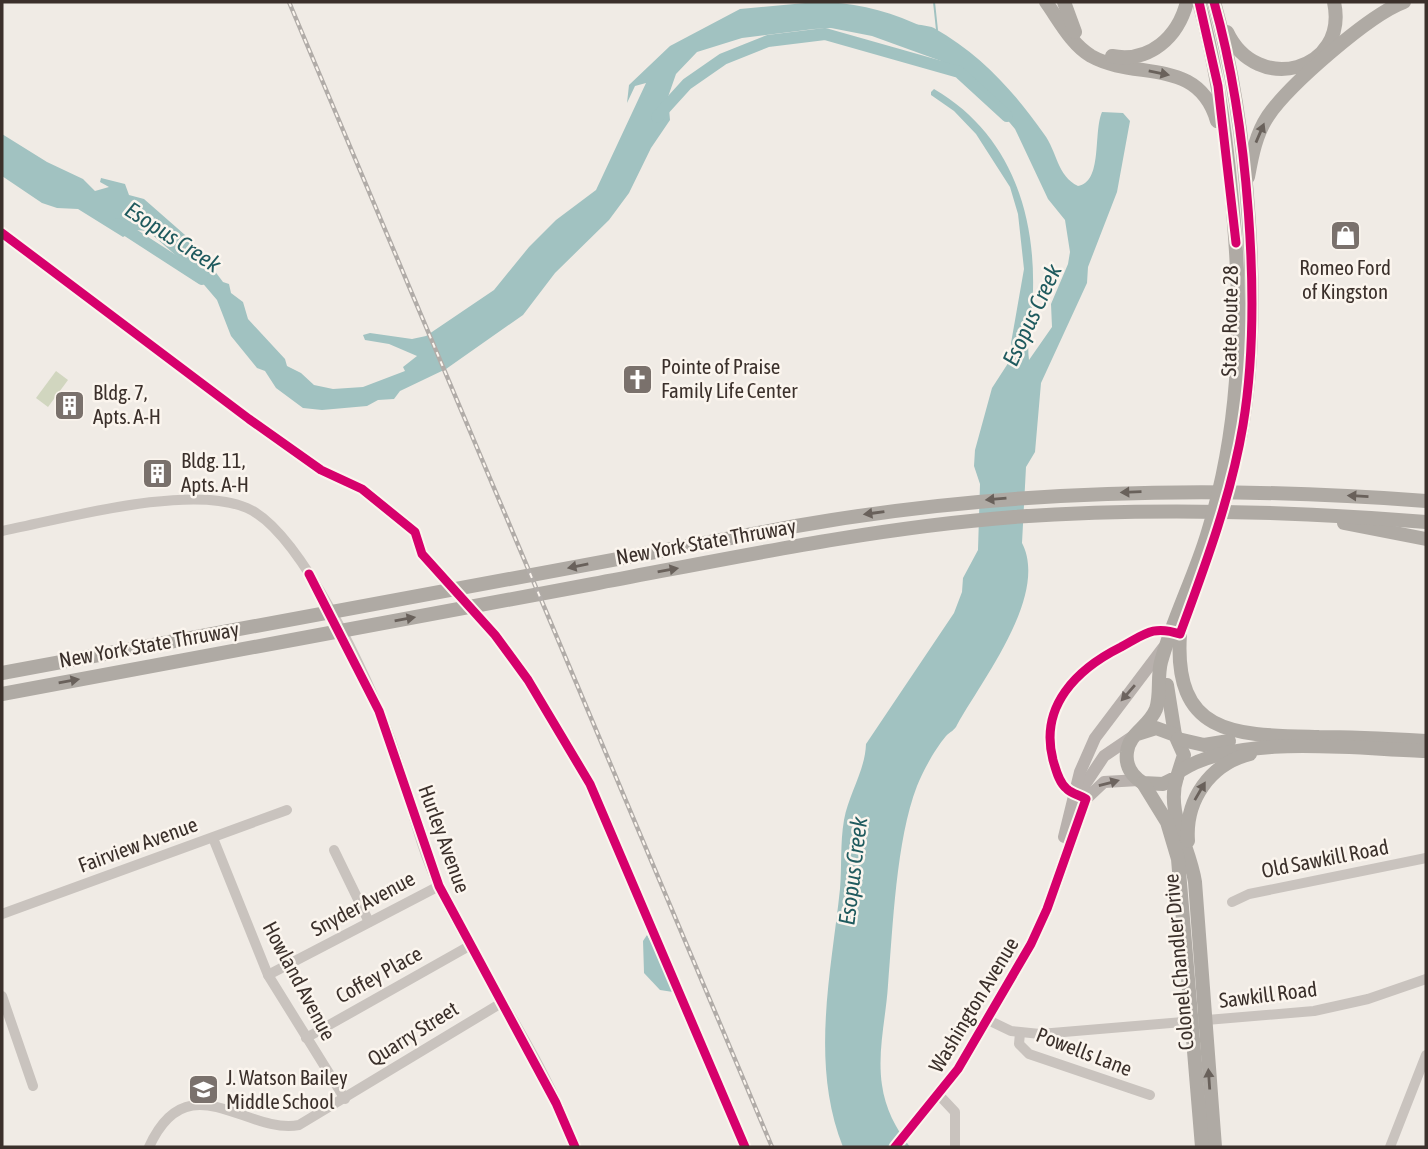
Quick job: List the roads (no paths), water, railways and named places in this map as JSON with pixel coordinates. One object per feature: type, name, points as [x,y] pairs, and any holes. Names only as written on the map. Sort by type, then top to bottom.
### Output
[{"type":"highway","points":[[1046,2],[1070,37],[1093,57],[1174,76],[1198,88],[1214,112],[1230,177]]},
{"type":"highway","points":[[1064,2],[1072,26],[1082,40],[1105,54],[1125,58],[1146,53],[1164,43],[1177,29],[1187,2]]},
{"type":"highway","name":"State Route 28","points":[[1199,2],[1218,86],[1238,268],[1240,342],[1231,463]]},
{"type":"highway","points":[[1214,2],[1237,49],[1250,61],[1276,70],[1303,65],[1323,50],[1334,28],[1334,2]]},
{"type":"highway","name":"State Route 28","points":[[1134,735],[1155,711],[1160,670],[1212,534],[1246,407],[1250,341],[1245,199],[1232,83],[1214,2]]},
{"type":"highway","points":[[1245,199],[1255,146],[1273,108],[1370,20],[1404,2]]},
{"type":"highway","name":"New York State Thruway","points":[[2,673],[834,519],[942,505],[1049,495],[1241,491],[1426,501]]},
{"type":"highway","points":[[1263,512],[1426,540]]},
{"type":"highway","name":"New York State Thruway","points":[[2,694],[824,542],[944,524],[1051,515],[1263,512],[1426,522]]},
{"type":"highway","points":[[1175,636],[1180,673],[1195,706],[1223,728],[1275,736],[1426,741]]},
{"type":"highway","name":"State Route 28","points":[[1175,636],[1167,686],[1177,737]]},
{"type":"highway","points":[[1275,736],[1204,746],[1156,728],[1134,735],[1126,759],[1129,769],[1141,781],[1163,784],[1199,760],[1226,751],[1300,748],[1426,751]]},
{"type":"highway","points":[[1177,737],[1184,755],[1179,774]]},
{"type":"highway","points":[[1190,856],[1188,834],[1192,807],[1212,774],[1246,755],[1300,748]]},
{"type":"highway","name":"Colonel Chandler Drive","points":[[1179,774],[1174,813],[1190,856],[1197,898],[1214,1147]]},
{"type":"highway","name":"Colonel Chandler Drive","points":[[1141,781],[1167,822],[1178,859],[1202,1147]]},
{"type":"main road","points":[[1064,837],[1077,783],[1091,746],[1109,717],[1175,636]]},
{"type":"main road","name":"Washington Avenue","points":[[1060,867],[1064,837],[1079,795],[1093,769],[1110,750],[1134,735]]},
{"type":"main road","name":"Washington Avenue","points":[[895,1147],[939,1095],[988,1020],[1040,928],[1082,805],[1094,789],[1111,780],[1141,781]]},
{"type":"street","name":"Hurley Avenue","points":[[2,531],[106,510],[181,500],[233,503],[267,520],[285,540],[309,575],[369,688],[389,735],[439,886],[560,1110],[575,1147]]},
{"type":"street","name":"Fairview Avenue","points":[[2,914],[287,810]]},
{"type":"street","name":"Howland Avenue","points":[[213,838],[268,975],[345,1099]]},
{"type":"street","points":[[334,850],[369,922]]},
{"type":"street","name":"Old Sawkill Road","points":[[1232,902],[1249,894],[1426,858]]},
{"type":"street","name":"Snyder Avenue","points":[[268,975],[439,886]]},
{"type":"street","name":"Coffey Place","points":[[306,1038],[471,944]]},
{"type":"street","name":"Sawkill Road","points":[[988,1020],[1020,1033],[1050,1034],[1226,1020],[1333,1007],[1426,979]]},
{"type":"street","points":[[2,996],[33,1086]]},
{"type":"street","name":"Quarry Street","points":[[149,1147],[158,1131],[175,1114],[187,1108],[220,1107],[267,1123],[293,1126],[345,1099],[503,1002]]},
{"type":"street","name":"Powells Lane","points":[[1020,1033],[1019,1044],[1029,1054],[1150,1096]]},
{"type":"street","points":[[1390,1147],[1426,1055]]},
{"type":"street","points":[[939,1095],[955,1112],[955,1147]]},
{"type":"water","points":[[816,2],[842,3],[878,10],[932,27],[967,50],[1008,88],[1044,134],[1061,170],[1078,186],[1086,183],[1091,176],[1102,112],[1123,113],[1130,121],[1117,192],[1088,267],[1087,283],[1041,383],[1035,452],[1026,467],[1022,543],[1028,564],[1027,587],[1020,612],[982,685],[956,727],[942,741],[926,767],[917,786],[904,832],[894,911],[881,1072],[888,1110],[910,1147],[843,1147],[833,1116],[827,1084],[826,1019],[840,889],[843,829],[866,744],[954,613],[962,592],[963,578],[978,550],[980,484],[974,466],[975,450],[992,388],[1014,354],[1011,343],[1024,269],[1018,214],[1010,187],[976,134],[954,111],[931,95],[934,89],[960,107],[981,127],[1012,175],[1022,202],[1029,230],[1032,260],[1029,360],[1052,327],[1051,304],[1068,264],[1070,252],[1065,220],[1048,199],[1015,129],[979,86],[941,61],[872,36],[831,28],[742,38],[697,52],[676,74],[668,97],[670,120],[651,148],[629,193],[609,220],[555,273],[523,315],[446,369],[400,391],[394,399],[378,400],[367,406],[322,410],[303,408],[276,388],[265,371],[257,368],[231,336],[217,300],[188,266],[148,231],[136,230],[123,237],[78,209],[57,208],[42,203],[2,176],[2,134],[47,162],[83,179],[95,191],[109,187],[100,182],[101,178],[125,184],[129,195],[144,199],[193,242],[223,282],[229,284],[231,293],[243,302],[248,319],[285,359],[287,366],[301,373],[314,385],[333,389],[363,387],[405,371],[403,367],[417,356],[389,344],[365,340],[363,335],[370,333],[412,339],[426,336],[494,290],[529,247],[556,220],[596,190],[646,83],[635,86],[627,103],[629,85],[670,46],[740,9]]},
{"type":"water","points":[[647,935],[667,972],[673,992],[660,990],[644,973],[643,941]]},
{"type":"waterway","points":[[934,2],[937,30]]},
{"type":"waterway","name":"Esopus Creek","points":[[657,117],[687,84],[723,59],[768,41],[825,34],[959,72],[1007,116]]},
{"type":"waterway","name":"Esopus Creek","points":[[117,224],[202,279]]},
{"type":"railway","points":[[289,2],[772,1147]]},
{"type":"place","name":"Romeo Ford of Kingston","points":[[1345,236]]},
{"type":"place","name":"Pointe of Praise Family Life Center","points":[[638,379]]},
{"type":"place","name":"Bldg. 7, Apts. A-H","points":[[70,405]]},
{"type":"place","name":"Bldg. 11, Apts. A-H","points":[[158,473]]},
{"type":"place","name":"J. Watson Bailey Middle School","points":[[203,1090]]}]
